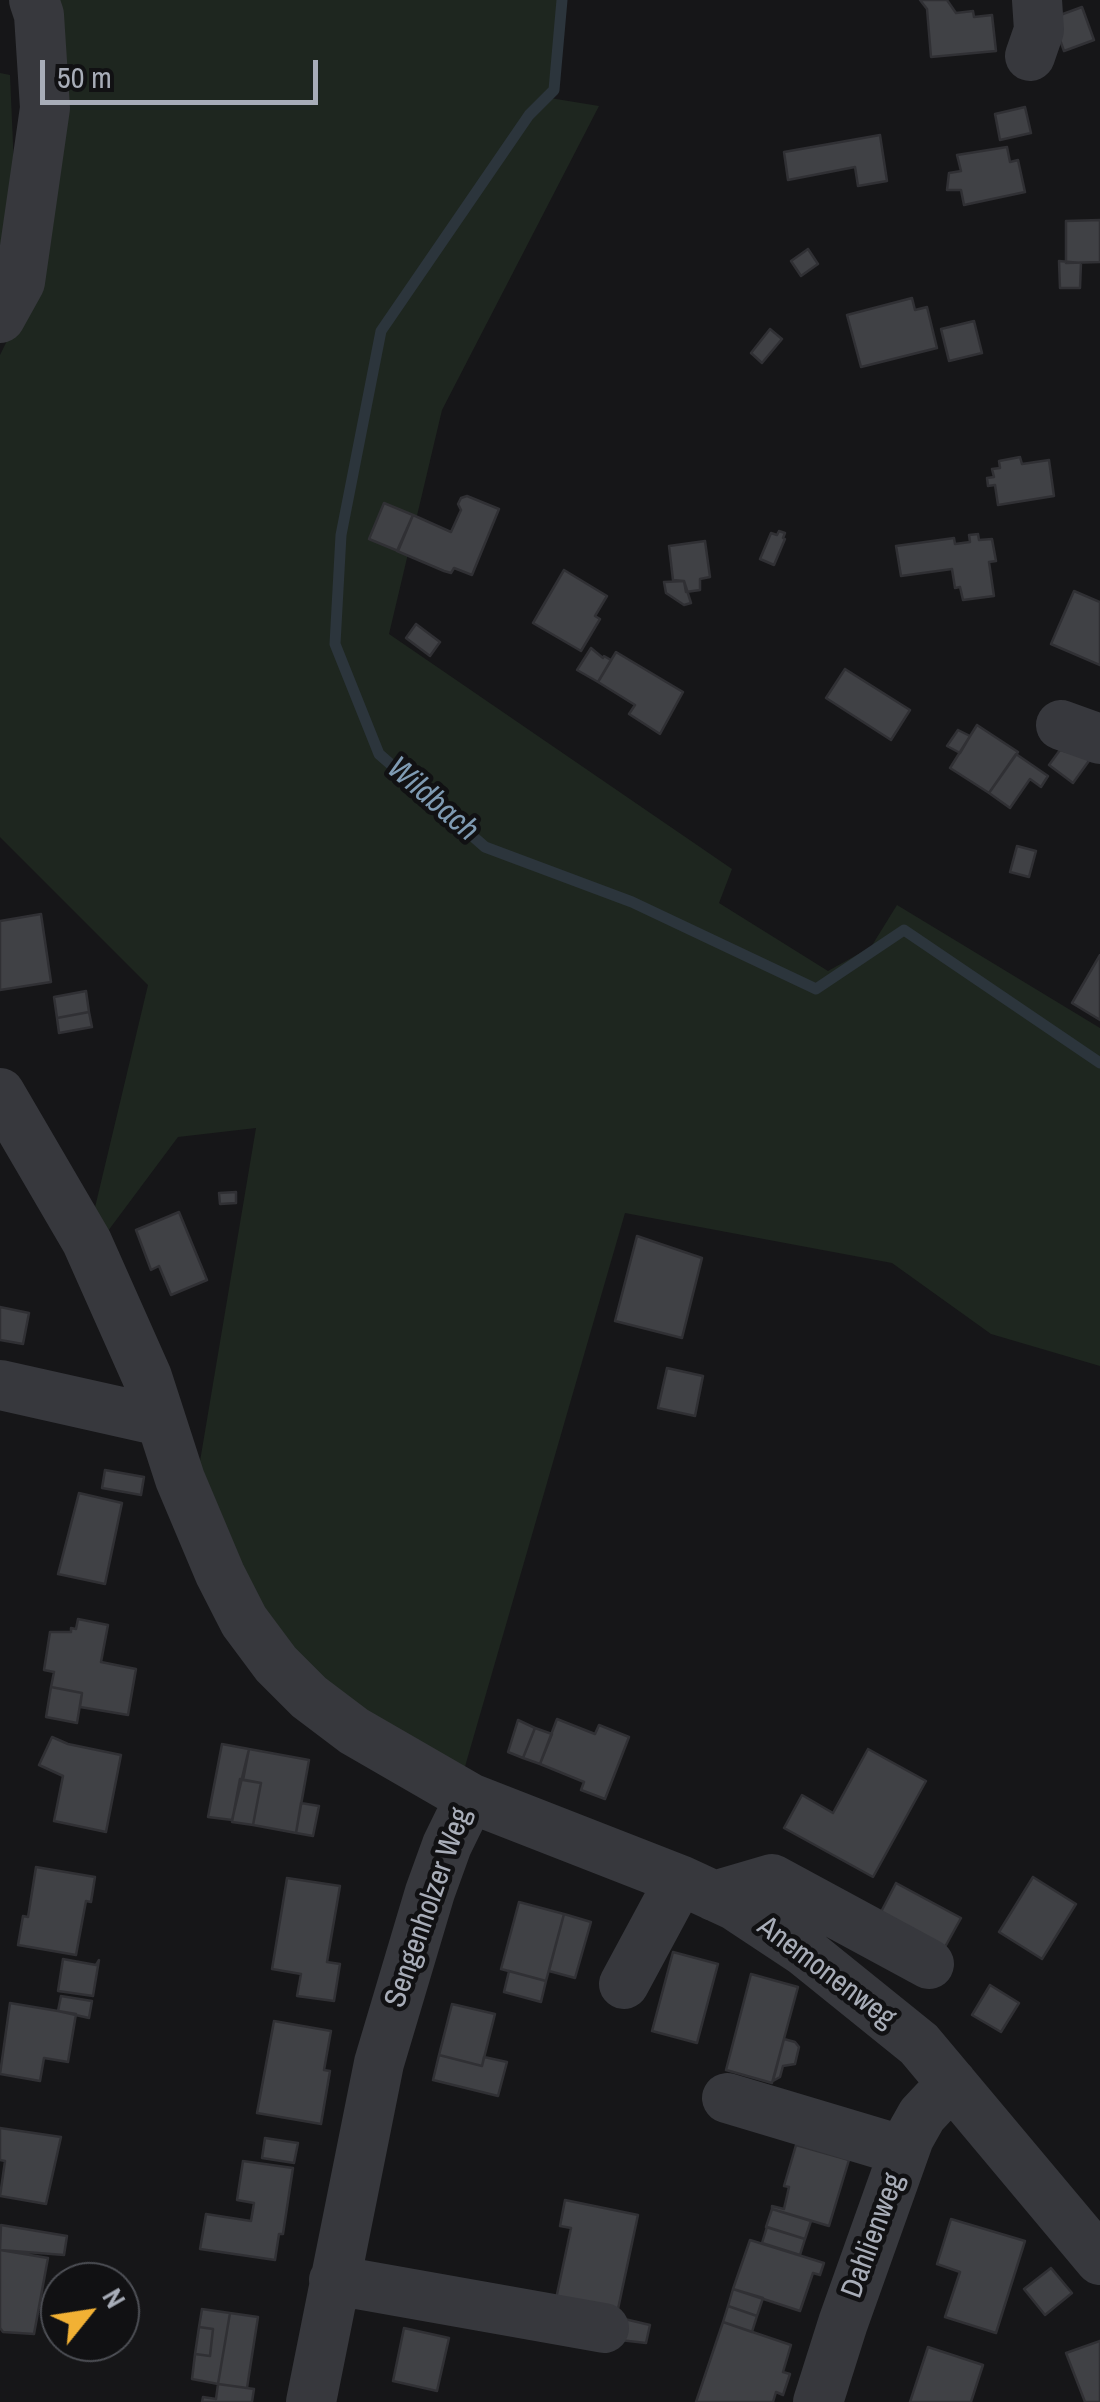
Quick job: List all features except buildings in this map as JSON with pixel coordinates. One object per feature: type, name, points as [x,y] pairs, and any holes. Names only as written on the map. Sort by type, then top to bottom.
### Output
[{"type":"street","points":[[0,318],[20,282],[44,108],[39,15],[34,0]]},
{"type":"street","points":[[1030,56],[1039,30],[1037,0]]},
{"type":"street","name":"Sengenholzer Weg","points":[[0,1093],[87,1242],[147,1377],[180,1479],[244,1622],[276,1664],[310,1697],[354,1731],[470,1798],[430,1892],[378,2063],[311,2402]]},
{"type":"street","points":[[0,1385],[160,1420]]},
{"type":"street","name":"Anemonenweg","points":[[470,1798],[697,1888],[806,1952],[918,2044],[1096,2245]]},
{"type":"street","points":[[624,1984],[697,1888],[772,1880],[929,1964]]},
{"type":"street","name":"Dahlienweg","points":[[818,2402],[904,2151],[922,2115],[952,2082]]},
{"type":"street","points":[[728,2098],[904,2151]]},
{"type":"street","points":[[334,2280],[604,2328]]},
{"type":"shaded area","points":[[43,0],[559,0],[550,98],[599,106],[442,410],[389,634],[732,869],[719,903],[828,971],[871,947],[897,905],[1100,1028],[1100,1366],[991,1334],[892,1263],[625,1213],[464,1770],[315,1683],[258,1618],[196,1485],[256,1128],[178,1137],[102,1239],[92,1220],[148,985],[0,837],[0,355],[35,284]]},
{"type":"shaded area","points":[[0,73],[10,75],[16,213],[0,287]]},
{"type":"waterway","name":"Wildbach","points":[[562,0],[554,90],[529,115],[381,331],[341,535],[335,644],[379,754],[485,847],[632,902],[816,989],[904,930],[1100,1063]]}]
